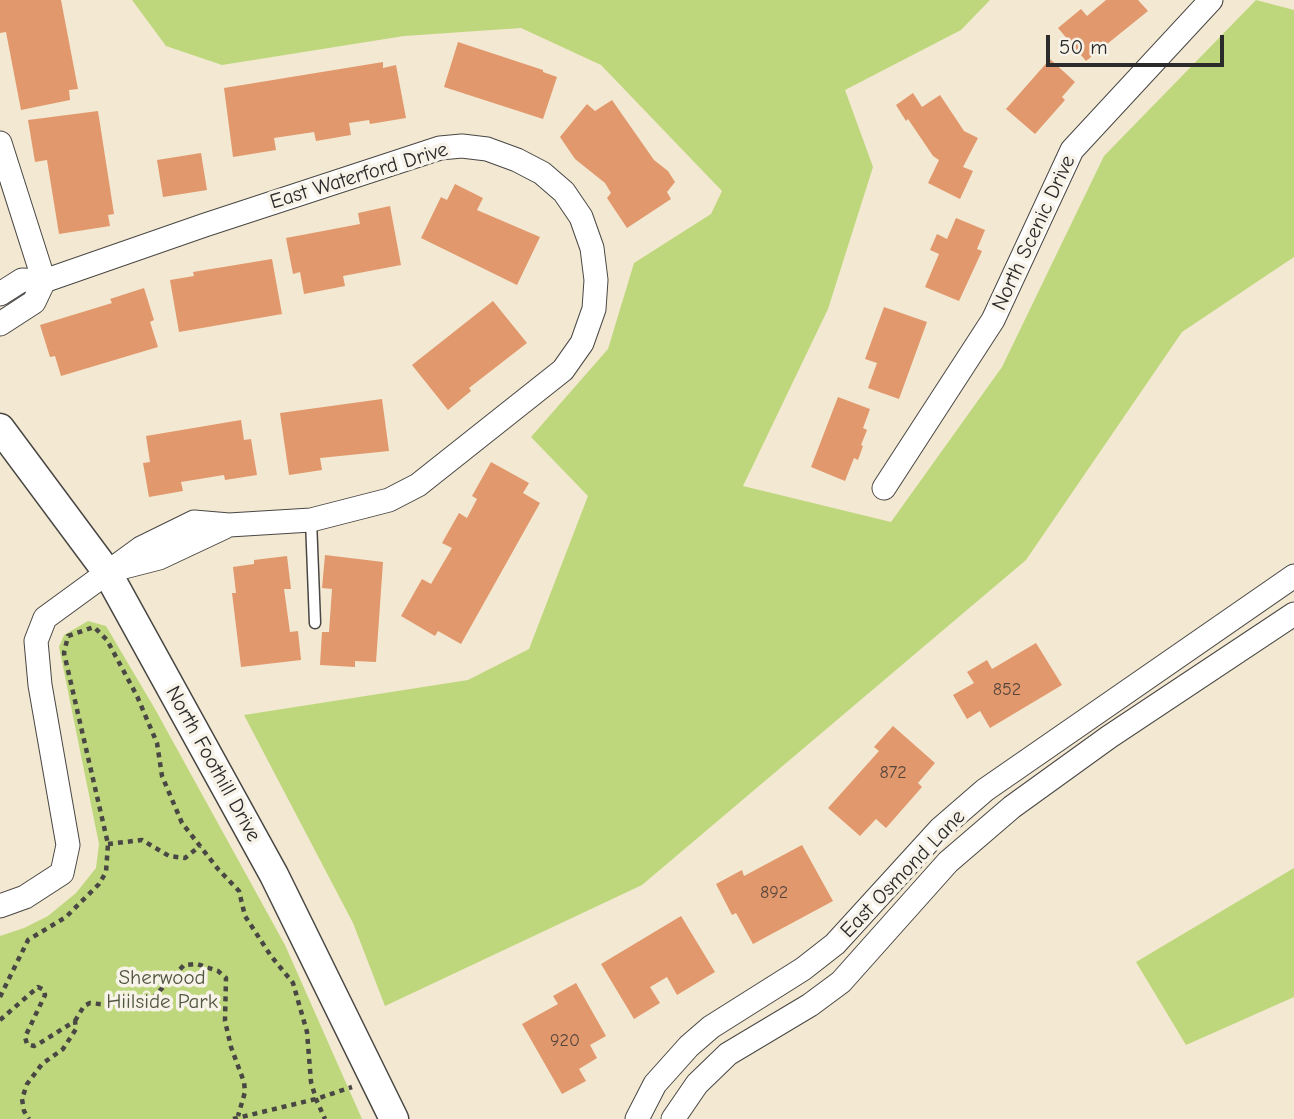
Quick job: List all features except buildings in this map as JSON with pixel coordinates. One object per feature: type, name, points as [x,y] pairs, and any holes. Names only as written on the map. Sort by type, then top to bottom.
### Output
[{"type":"street","name":"North Scenic Drive","points":[[884,488],[993,320],[1072,150],[1211,0]]},
{"type":"street","points":[[0,143],[44,281],[34,302],[0,324]]},
{"type":"street","name":"East Waterford Drive","points":[[0,294],[22,281],[44,281],[440,148],[463,146],[487,149],[542,173],[564,192],[580,217],[592,248],[596,280],[594,309],[582,343],[564,370],[418,485],[389,500],[346,513],[311,520],[229,525],[159,558],[107,572]]},
{"type":"street","name":"North Foothill Drive","points":[[0,428],[107,572],[274,875],[394,1119]]},
{"type":"street","points":[[0,906],[25,897],[62,873],[68,845],[40,685],[36,641],[45,618],[107,572]]},
{"type":"street","name":"East Osmond Lane","points":[[637,1119],[655,1084],[689,1045],[711,1027],[803,969],[835,944],[940,829],[985,790],[1294,576]]},
{"type":"street","name":"East Osmond Lane","points":[[673,1119],[696,1084],[728,1054],[810,1006],[841,982],[948,862],[1013,807],[1109,737],[1294,614]]},
{"type":"street","points":[[863,913],[884,936]]},
{"type":"lane","points":[[311,520],[315,623]]},
{"type":"path","points":[[0,997],[28,940],[66,917],[99,884],[107,872],[108,844],[64,653],[68,636],[94,627],[107,640],[137,696],[157,743],[162,776],[182,823],[239,891],[245,916],[271,956],[293,983],[307,1032],[311,1082],[316,1100],[326,1119]]},
{"type":"path","points":[[108,844],[142,840],[169,856],[185,858],[200,846]]},
{"type":"path","points":[[0,1020],[38,987],[44,990],[45,995],[25,1037],[27,1044],[34,1046],[75,1021],[84,1006],[90,1003],[137,1008],[149,1002],[184,965],[197,964],[218,971],[226,978],[225,1021],[230,1047],[244,1082],[245,1092],[236,1117],[316,1100],[376,1080]]},
{"type":"path","points":[[29,1119],[22,1099],[27,1084],[42,1064],[63,1049],[76,1028],[75,1021]]},
{"type":"green space","points":[[132,0],[990,0],[961,30],[845,90],[873,167],[828,309],[743,486],[891,522],[1002,367],[1104,156],[1256,0],[1294,10],[1294,257],[1182,332],[1026,560],[642,885],[385,1006],[353,923],[244,715],[468,680],[529,649],[588,496],[531,437],[608,349],[634,263],[711,214],[722,191],[601,65],[521,28],[404,36],[222,65],[166,46]]},
{"type":"green space","name":"Sherwood Hiilside Park","points":[[88,621],[106,626],[155,709],[285,945],[362,1119],[0,1119],[0,936],[48,916],[76,893],[96,868],[99,844],[59,647],[64,635]]},
{"type":"green space","points":[[1294,868],[1294,997],[1186,1045],[1136,962]]}]
